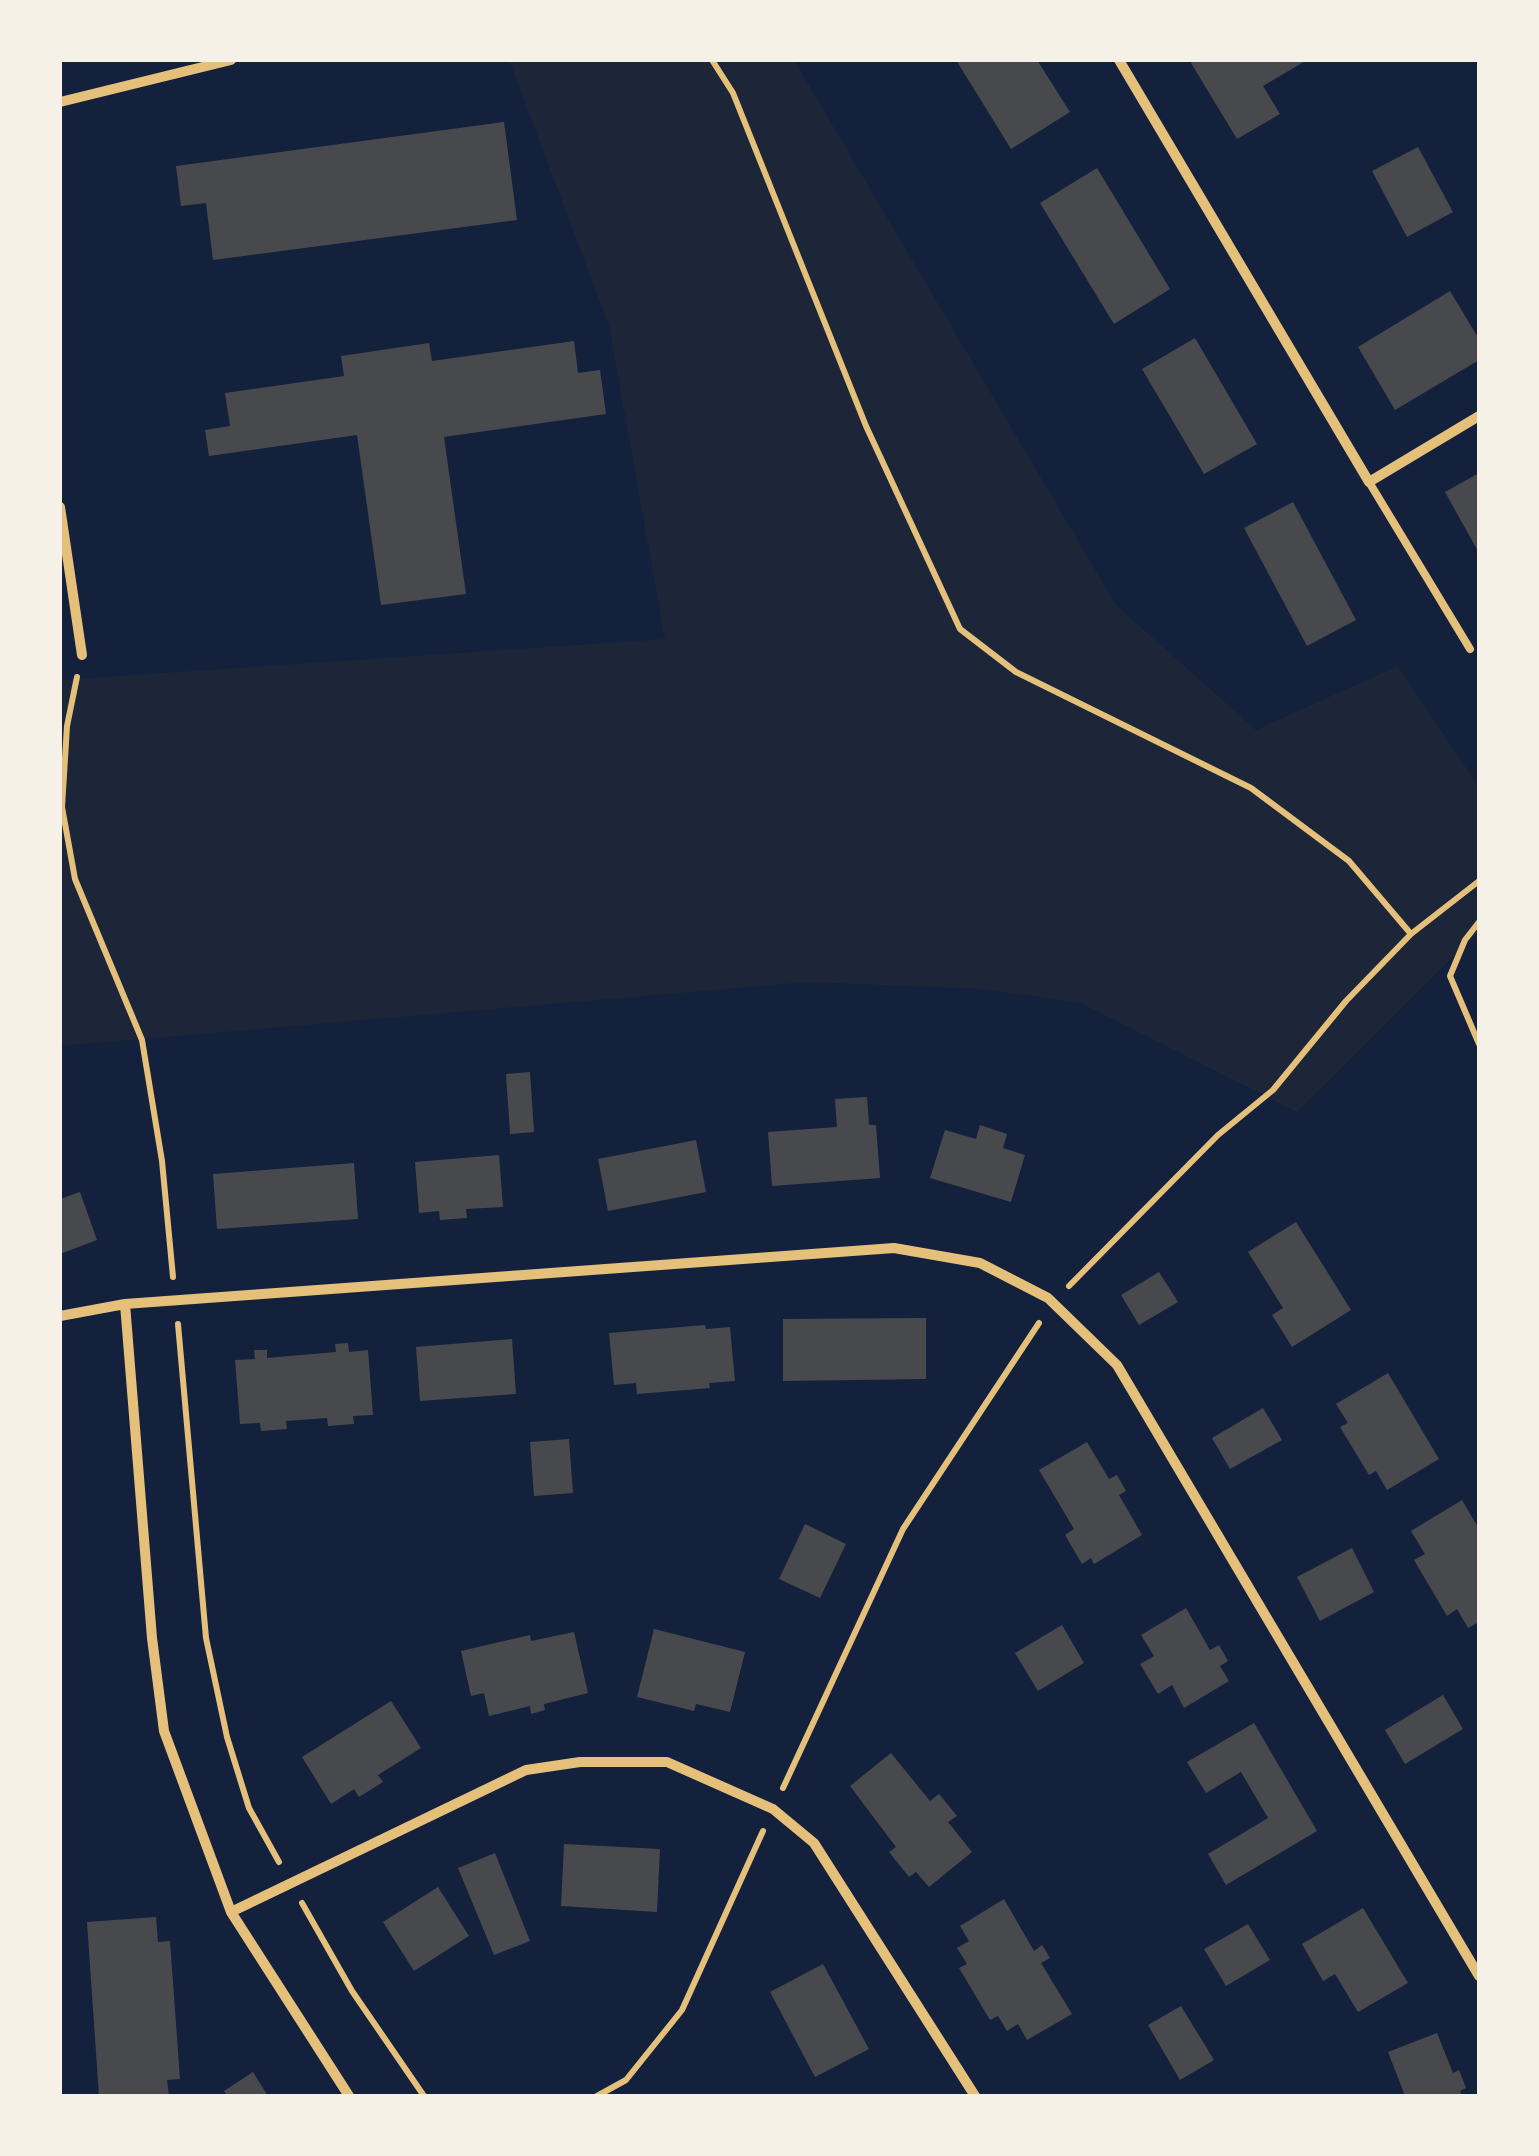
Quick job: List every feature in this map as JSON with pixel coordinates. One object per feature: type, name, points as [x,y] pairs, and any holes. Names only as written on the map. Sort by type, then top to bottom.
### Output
[{"type":"street","points":[[60,102],[231,60]]},
{"type":"street","points":[[1119,60],[1368,482],[1479,416]]},
{"type":"street","points":[[60,507],[82,656]]},
{"type":"street","points":[[60,1316],[126,1304],[894,1248],[980,1263],[1053,1302],[1118,1365],[1479,1976]]},
{"type":"street","points":[[126,1304],[152,1638],[164,1731],[232,1912],[349,2096]]},
{"type":"street","points":[[232,1912],[292,1887],[526,1770],[562,1764],[667,1762],[773,1809],[814,1843],[975,2096]]},
{"type":"lane","points":[[1368,482],[1470,649]]},
{"type":"path","points":[[712,60],[734,93],[866,426],[960,629],[1016,672],[1250,788],[1350,861],[1411,934]]},
{"type":"path","points":[[82,656],[67,726],[62,807],[75,879],[142,1040],[162,1160],[206,1638],[227,1737],[249,1808],[292,1887],[352,1991],[424,2096]]},
{"type":"path","points":[[597,2096],[626,2080],[682,2010],[773,1809],[824,1709],[903,1529],[1053,1302],[1218,1135],[1273,1090],[1346,1001],[1411,934],[1479,881]]},
{"type":"path","points":[[1479,922],[1465,940],[1450,976],[1479,1044]]},
{"type":"shaded area","points":[[509,60],[794,60],[1116,605],[1256,730],[1398,666],[1479,787],[1479,931],[1297,1112],[1081,1003],[983,989],[808,982],[60,1046],[60,680],[665,639],[609,326]]},
{"type":"building","points":[[956,60],[1037,60],[1070,112],[1011,149]]},
{"type":"building","points":[[1307,60],[1263,86],[1280,114],[1237,139],[1191,63]]},
{"type":"building","points":[[504,122],[517,220],[213,260],[206,203],[181,206],[176,166]]},
{"type":"building","points":[[1418,147],[1453,212],[1407,237],[1372,171]]},
{"type":"building","points":[[1097,168],[1170,289],[1114,324],[1040,203]]},
{"type":"building","points":[[1450,291],[1479,339],[1479,360],[1395,410],[1358,347]]},
{"type":"building","points":[[1195,338],[1257,444],[1204,474],[1142,369]]},
{"type":"building","points":[[574,341],[578,373],[600,370],[606,414],[444,437],[466,594],[381,605],[357,435],[209,456],[205,430],[230,426],[225,393],[344,376],[341,356],[429,343],[432,361]]},
{"type":"building","points":[[1479,473],[1479,553],[1445,492]]},
{"type":"building","points":[[1293,502],[1356,620],[1307,646],[1244,528]]},
{"type":"building","points":[[530,1072],[534,1132],[510,1134],[506,1074]]},
{"type":"building","points":[[867,1097],[869,1125],[876,1125],[880,1178],[772,1186],[768,1132],[837,1127],[835,1099]]},
{"type":"building","points":[[980,1125],[1007,1134],[1003,1148],[1025,1155],[1011,1202],[930,1178],[945,1130],[976,1139]]},
{"type":"building","points":[[696,1140],[706,1192],[608,1211],[598,1159]]},
{"type":"building","points":[[499,1155],[503,1207],[466,1209],[467,1218],[440,1220],[439,1211],[419,1213],[415,1162]]},
{"type":"building","points":[[354,1163],[358,1219],[217,1229],[213,1174]]},
{"type":"building","points":[[80,1192],[97,1240],[60,1254],[60,1199]]},
{"type":"building","points":[[1296,1222],[1351,1310],[1292,1347],[1272,1315],[1283,1308],[1248,1252]]},
{"type":"building","points":[[1159,1272],[1178,1302],[1139,1325],[1121,1295]]},
{"type":"building","points":[[926,1318],[926,1379],[783,1381],[783,1319]]},
{"type":"building","points":[[705,1325],[706,1329],[730,1327],[735,1381],[709,1383],[710,1388],[637,1394],[636,1383],[614,1385],[609,1333]]},
{"type":"building","points":[[512,1339],[516,1394],[420,1401],[416,1347]]},
{"type":"building","points":[[348,1343],[349,1352],[368,1350],[373,1415],[353,1416],[354,1424],[328,1426],[327,1418],[286,1421],[287,1429],[261,1431],[260,1423],[240,1424],[235,1360],[255,1359],[254,1350],[267,1350],[267,1358],[336,1352],[335,1344]]},
{"type":"building","points":[[1388,1373],[1439,1459],[1387,1490],[1376,1471],[1369,1475],[1340,1427],[1348,1423],[1336,1404]]},
{"type":"building","points":[[1263,1408],[1282,1440],[1230,1469],[1212,1438]]},
{"type":"building","points":[[569,1439],[573,1493],[534,1496],[530,1442]]},
{"type":"building","points":[[1087,1442],[1109,1479],[1117,1475],[1126,1491],[1119,1495],[1142,1535],[1094,1564],[1091,1558],[1082,1564],[1065,1535],[1074,1529],[1039,1470]]},
{"type":"building","points":[[1462,1500],[1479,1529],[1479,1622],[1468,1628],[1457,1609],[1447,1616],[1414,1560],[1425,1554],[1411,1531]]},
{"type":"building","points":[[805,1524],[846,1544],[820,1598],[779,1579]]},
{"type":"building","points":[[1352,1548],[1374,1592],[1320,1621],[1297,1577]]},
{"type":"building","points":[[1186,1608],[1210,1650],[1219,1645],[1228,1661],[1220,1666],[1229,1681],[1184,1708],[1172,1685],[1158,1694],[1140,1664],[1154,1656],[1141,1635]]},
{"type":"building","points":[[1062,1625],[1084,1663],[1038,1691],[1015,1653]]},
{"type":"building","points":[[654,1629],[745,1652],[730,1712],[696,1704],[694,1711],[637,1697]]},
{"type":"building","points":[[574,1632],[588,1693],[544,1704],[545,1710],[531,1714],[530,1706],[489,1716],[484,1693],[471,1696],[461,1651],[530,1635],[531,1641]]},
{"type":"building","points":[[1443,1695],[1463,1729],[1405,1764],[1385,1730]]},
{"type":"building","points":[[391,1701],[421,1748],[378,1775],[383,1782],[359,1797],[354,1789],[331,1804],[302,1757]]},
{"type":"building","points":[[1254,1723],[1317,1831],[1226,1885],[1208,1854],[1268,1818],[1241,1772],[1206,1793],[1187,1762]]},
{"type":"building","points":[[891,1753],[930,1801],[939,1794],[957,1816],[948,1822],[972,1852],[929,1887],[916,1872],[909,1877],[889,1852],[896,1847],[850,1786]]},
{"type":"building","points":[[564,1844],[660,1849],[657,1912],[561,1906]]},
{"type":"building","points":[[495,1853],[530,1941],[494,1955],[458,1868]]},
{"type":"building","points":[[438,1887],[469,1936],[414,1971],[383,1922]]},
{"type":"building","points":[[1004,1899],[1034,1951],[1042,1945],[1050,1958],[1041,1963],[1072,2014],[1027,2040],[1018,2024],[1007,2031],[998,2016],[990,2020],[959,1968],[967,1964],[957,1948],[969,1941],[960,1926]]},
{"type":"building","points":[[1363,1908],[1408,1983],[1358,2012],[1335,1974],[1323,1981],[1302,1944]]},
{"type":"building","points":[[156,1917],[158,1942],[170,1941],[180,2079],[167,2080],[169,2096],[99,2096],[87,1922]]},
{"type":"building","points":[[1248,1924],[1270,1960],[1226,1986],[1204,1949]]},
{"type":"building","points":[[823,1964],[869,2049],[815,2077],[770,1992]]},
{"type":"building","points":[[1181,2006],[1214,2060],[1180,2080],[1148,2025]]},
{"type":"building","points":[[1437,2033],[1453,2073],[1459,2070],[1466,2088],[1460,2091],[1462,2096],[1405,2096],[1388,2052]]},
{"type":"building","points":[[253,2072],[268,2096],[227,2096],[224,2091]]}]
